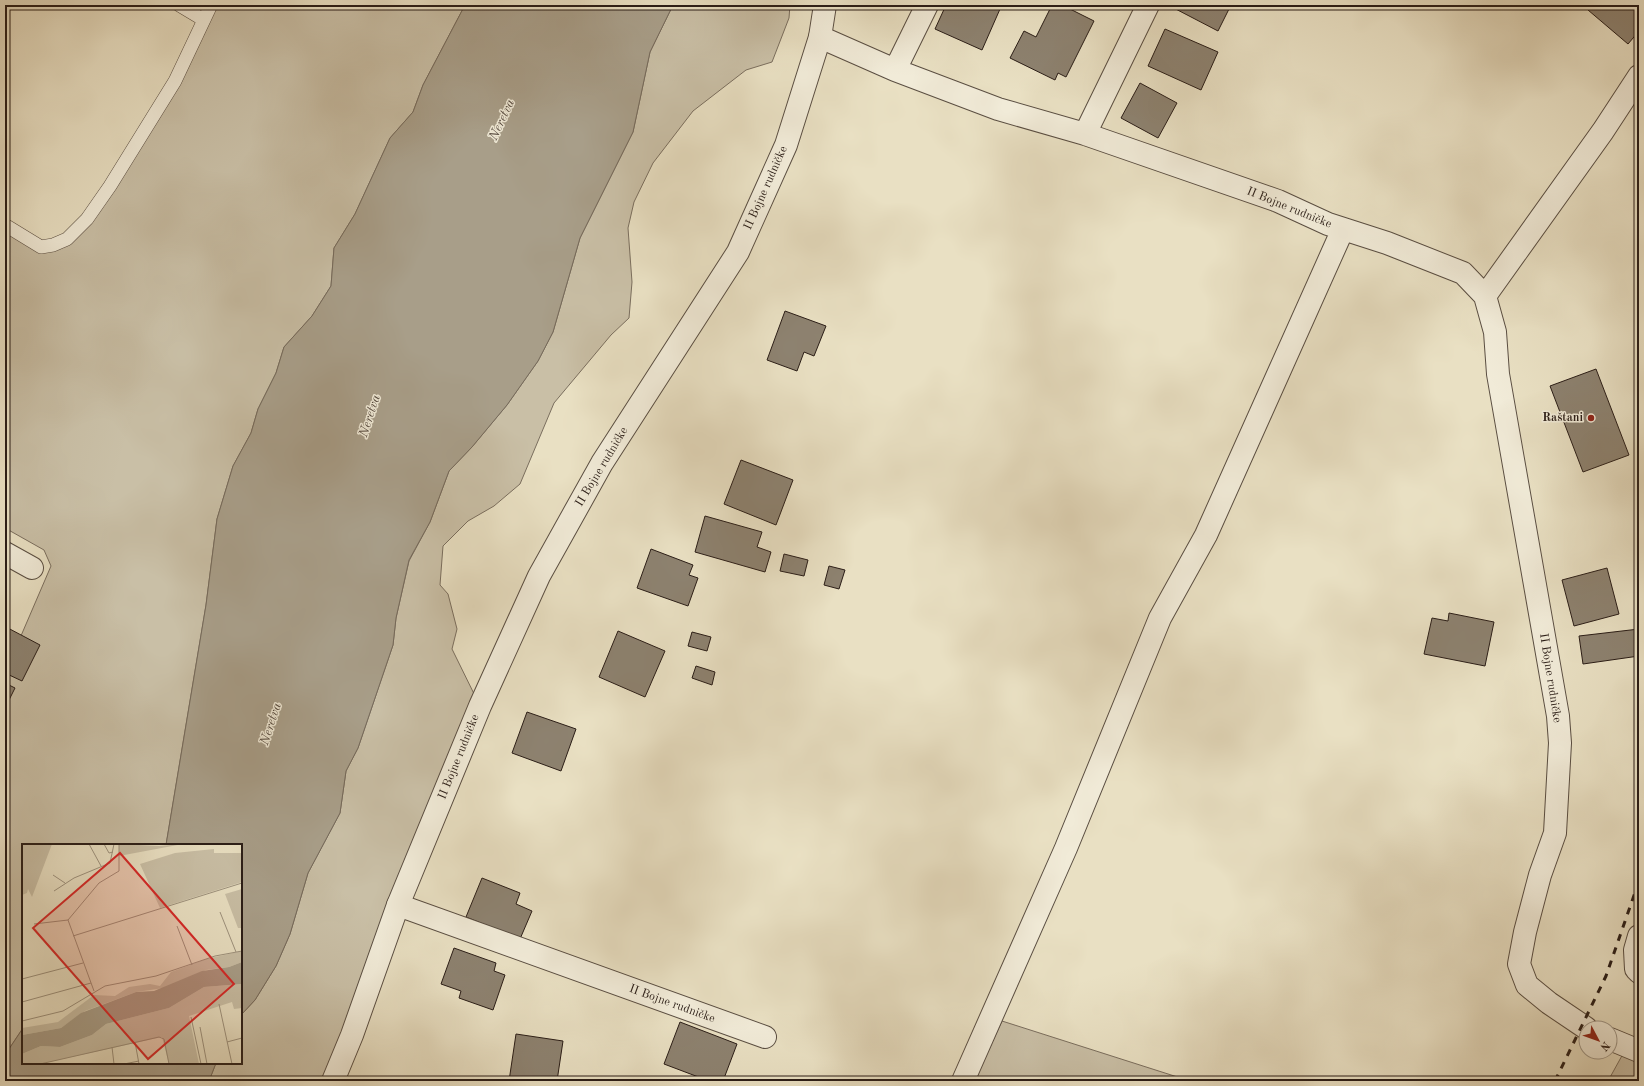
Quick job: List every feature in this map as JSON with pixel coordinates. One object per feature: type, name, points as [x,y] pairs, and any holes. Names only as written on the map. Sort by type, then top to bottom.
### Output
[{"type":"street","name":"II Bojne rudničke","points":[[333,1081],[352,1035],[398,905],[480,706],[539,576],[602,463],[738,252],[786,145],[820,37],[825,5]]},
{"type":"street","points":[[895,70],[927,5]]},
{"type":"street","points":[[1085,134],[1148,5]]},
{"type":"street","name":"II Bojne rudničke","points":[[820,37],[895,70],[998,109],[1085,134],[1278,201],[1343,230],[1387,243],[1463,273],[1485,296],[1495,332],[1498,374],[1558,716],[1560,742],[1555,833],[1540,874],[1525,932],[1519,964],[1526,985],[1578,1023]]},
{"type":"street","points":[[1485,296],[1594,143],[1639,76]]},
{"type":"street","points":[[963,1081],[1066,848],[1160,618],[1206,535],[1343,230]]},
{"type":"street","points":[[5,553],[32,568]]},
{"type":"street","name":"II Bojne rudničke","points":[[398,905],[765,1037]]},
{"type":"street","points":[[1639,936],[1635,950],[1636,969],[1639,972]]},
{"type":"street","points":[[1618,1042],[1639,1051]]},
{"type":"lane","points":[[179,5],[204,20]]},
{"type":"lane","points":[[5,225],[41,247],[53,245],[67,239],[87,218],[110,186],[175,81],[211,5]]},
{"type":"shaded area","points":[[211,5],[465,5],[423,85],[413,112],[390,138],[355,214],[334,248],[331,286],[312,316],[284,347],[276,373],[258,409],[251,433],[233,466],[217,519],[206,605],[166,844],[22,844],[22,1030],[5,1055],[5,673],[51,566],[44,550],[5,528],[5,225],[53,245],[110,186]]},
{"type":"shaded area","points":[[673,5],[790,5],[789,18],[772,62],[746,70],[693,111],[653,163],[634,202],[628,228],[632,282],[629,318],[611,335],[554,403],[520,484],[494,506],[468,521],[443,546],[440,585],[448,594],[457,629],[452,649],[480,706],[333,1081],[209,1081],[216,1064],[242,1064],[242,1014],[255,1000],[276,966],[290,934],[308,873],[340,813],[346,771],[358,748],[393,645],[396,618],[409,561],[430,522],[449,471],[472,447],[507,405],[538,361],[553,332],[580,238],[633,132],[650,52]]},
{"type":"shaded area","points":[[1002,1021],[1190,1081],[974,1081]]},
{"type":"shaded area","points":[[1639,1051],[1639,1081],[1608,1081],[1624,1052]]},
{"type":"water","name":"Neretva","points":[[465,5],[673,5],[650,52],[633,132],[580,238],[553,332],[538,361],[507,405],[472,447],[449,471],[430,522],[409,560],[396,618],[393,645],[358,748],[346,771],[340,813],[308,873],[290,934],[276,966],[255,1000],[242,1014],[242,844],[166,844],[206,605],[217,519],[233,466],[251,433],[258,409],[276,373],[284,347],[312,316],[331,286],[334,248],[355,214],[390,138],[413,112],[423,85]]},
{"type":"water","points":[[22,1030],[22,1064],[216,1064],[209,1081],[5,1081],[5,1055]]},
{"type":"building","points":[[946,5],[991,5],[1000,9],[982,50],[935,29]]},
{"type":"building","points":[[1052,5],[1062,5],[1094,21],[1066,77],[1058,73],[1055,80],[1010,58],[1024,31],[1036,37]]},
{"type":"building","points":[[1168,5],[1231,5],[1218,31]]},
{"type":"building","points":[[1593,5],[1639,5],[1639,31],[1628,44],[1588,10]]},
{"type":"building","points":[[1165,29],[1218,52],[1201,90],[1148,66]]},
{"type":"building","points":[[1140,83],[1177,103],[1158,138],[1121,118]]},
{"type":"building","points":[[785,311],[826,326],[814,356],[804,352],[797,371],[767,360]]},
{"type":"building","points":[[1596,369],[1629,455],[1583,472],[1550,386]]},
{"type":"building","points":[[741,460],[793,480],[776,525],[724,504]]},
{"type":"building","points":[[705,516],[762,532],[757,547],[771,552],[765,572],[695,552]]},
{"type":"building","points":[[651,549],[693,565],[689,575],[698,578],[688,606],[637,588]]},
{"type":"building","points":[[784,554],[808,560],[804,576],[780,571]]},
{"type":"building","points":[[829,566],[845,570],[839,589],[824,585]]},
{"type":"building","points":[[1607,568],[1619,614],[1574,626],[1562,580]]},
{"type":"building","points":[[1449,613],[1494,622],[1485,666],[1424,654],[1432,618],[1448,621]]},
{"type":"building","points":[[6,627],[40,645],[22,681],[5,673]]},
{"type":"building","points":[[1639,629],[1639,656],[1583,664],[1579,636]]},
{"type":"building","points":[[618,631],[665,651],[645,697],[599,677]]},
{"type":"building","points":[[692,632],[711,637],[707,651],[688,646]]},
{"type":"building","points":[[696,666],[715,672],[712,685],[692,678]]},
{"type":"building","points":[[5,683],[15,688],[5,708]]},
{"type":"building","points":[[527,712],[576,729],[561,771],[512,753]]},
{"type":"building","points":[[482,878],[520,893],[516,904],[532,911],[520,939],[466,917]]},
{"type":"building","points":[[454,948],[496,963],[494,971],[505,975],[493,1010],[459,998],[461,991],[441,984]]},
{"type":"building","points":[[680,1022],[737,1044],[723,1081],[709,1081],[664,1064]]},
{"type":"building","points":[[516,1034],[563,1041],[557,1081],[509,1081]]},
{"type":"railway","points":[[1555,1081],[1606,976],[1639,881]]},
{"type":"place","name":"Raštani","points":[[1591,418]]}]
